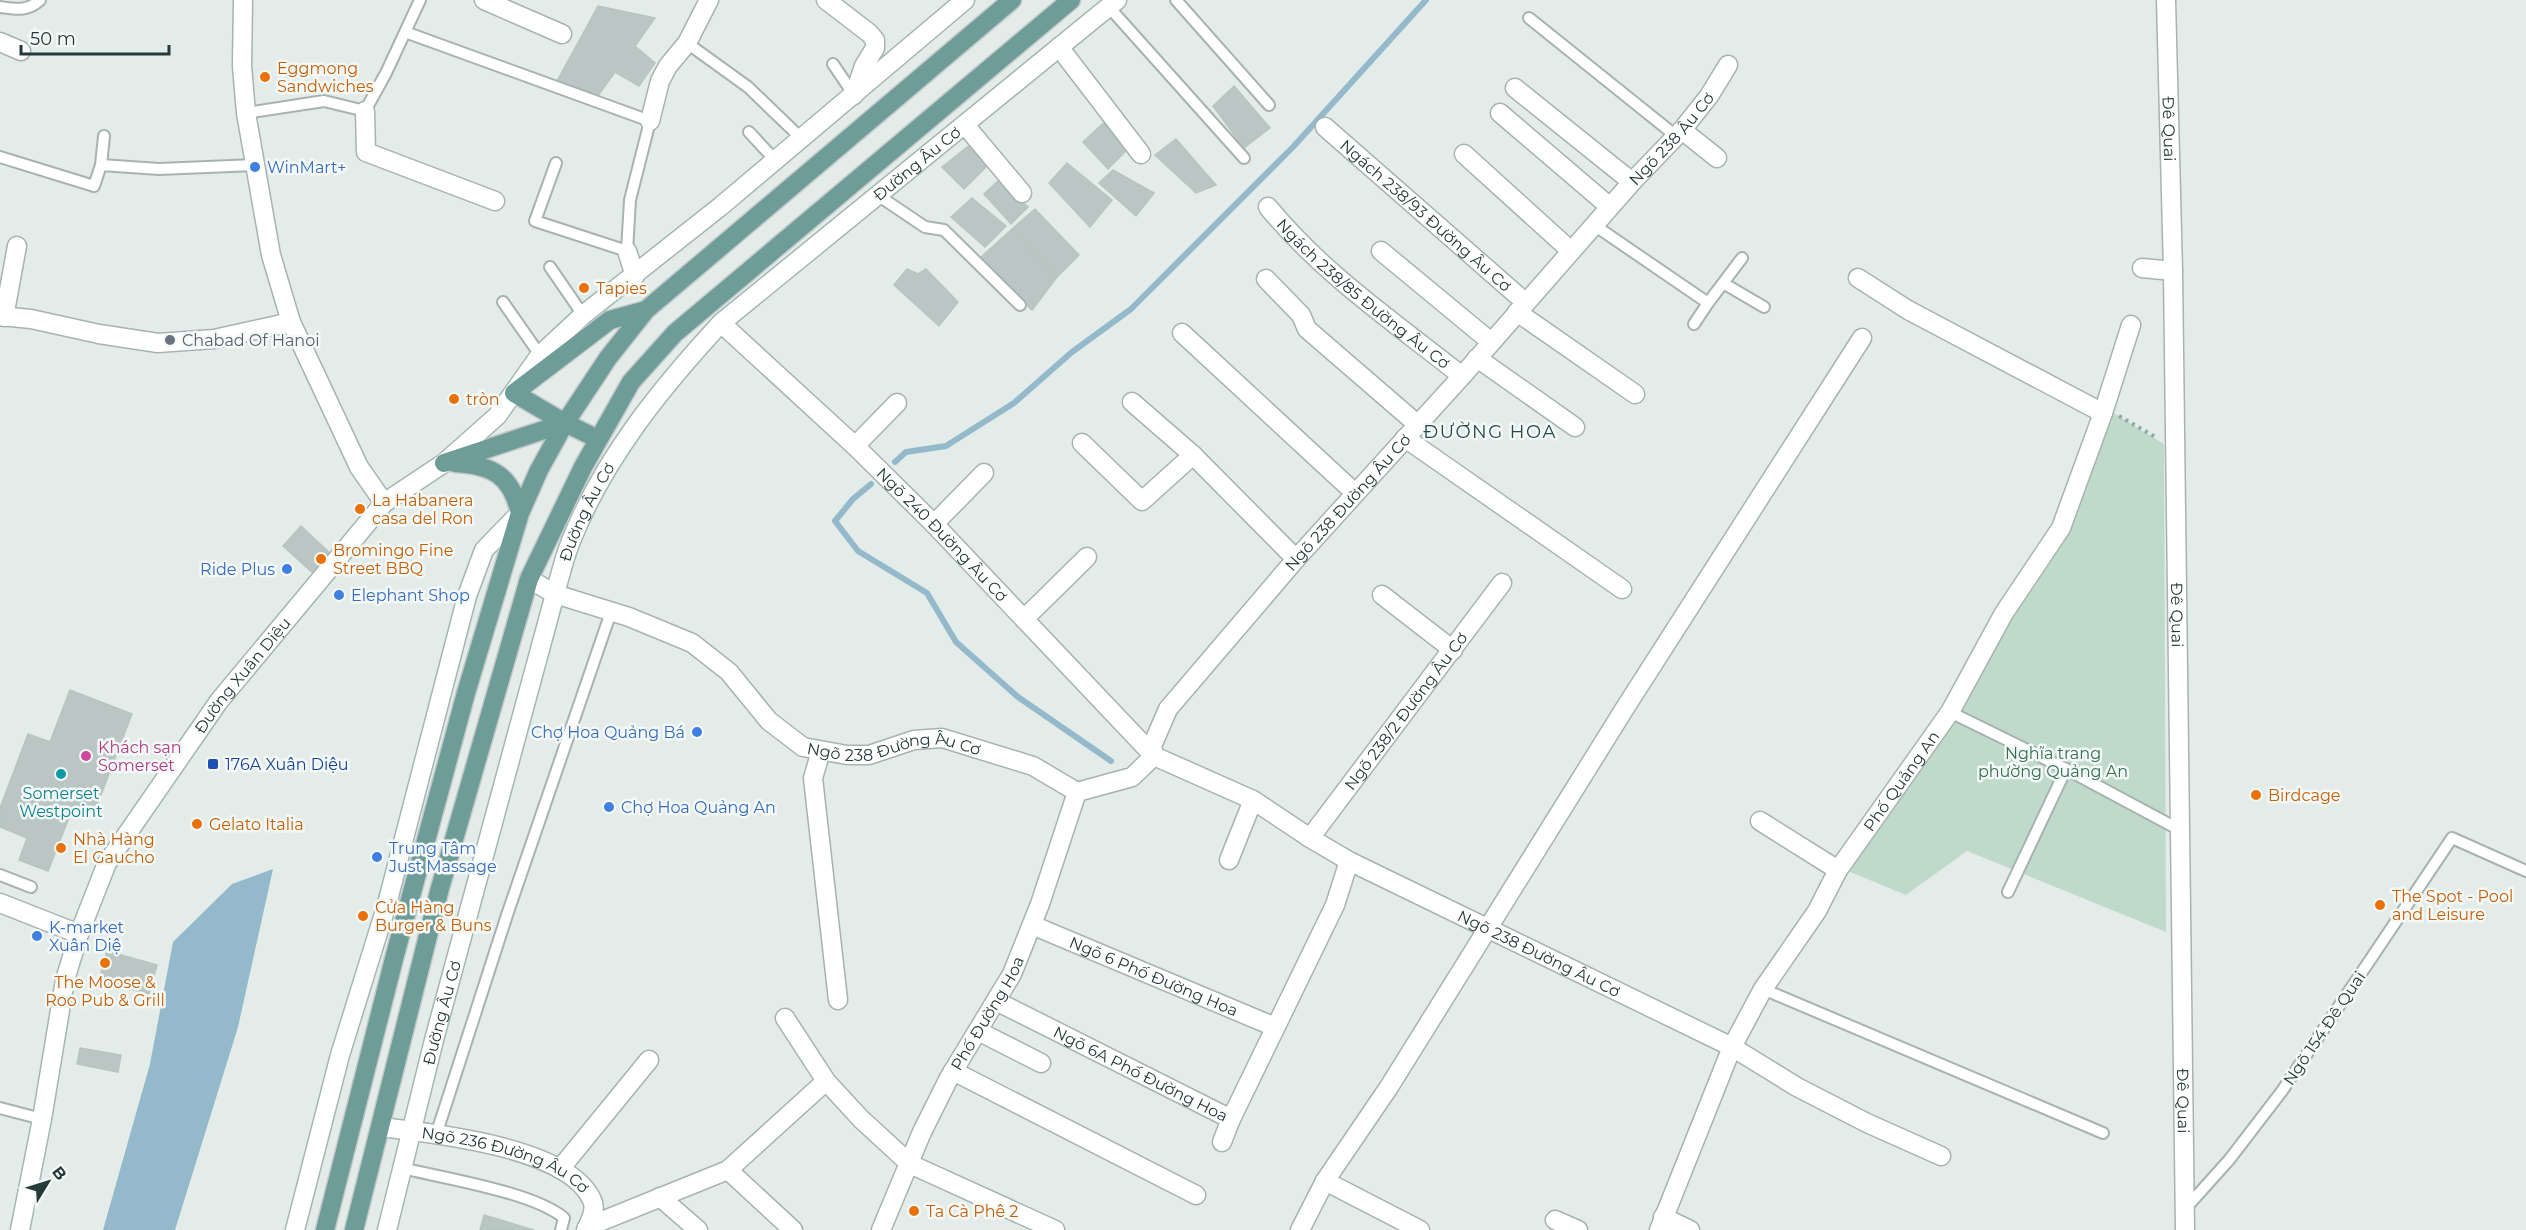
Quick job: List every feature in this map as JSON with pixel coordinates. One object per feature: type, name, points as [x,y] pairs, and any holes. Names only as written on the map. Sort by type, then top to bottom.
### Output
[{"type":"main road","points":[[325,1230],[395,955],[466,693],[520,513],[539,470],[565,423],[608,358],[646,310],[1012,0]]},
{"type":"main road","name":"Đường Âu Cơ","points":[[354,1230],[422,961],[529,579],[598,439],[631,382],[675,333],[1071,0]]},
{"type":"main road","points":[[598,439],[565,423],[514,393],[610,320],[646,310]]},
{"type":"main road","points":[[444,463],[565,423]]},
{"type":"main road","points":[[444,463],[489,468],[510,487],[520,513]]},
{"type":"main road","points":[[395,955],[422,961]]},
{"type":"street","points":[[243,0],[242,66],[246,113],[271,255],[291,322],[359,467],[384,503]]},
{"type":"street","points":[[484,0],[562,34]]},
{"type":"street","points":[[650,121],[660,81],[668,66],[687,43],[709,0]]},
{"type":"street","points":[[826,0],[875,40],[875,48],[864,66],[854,95]]},
{"type":"street","points":[[514,393],[540,355],[583,315],[635,276],[965,0]]},
{"type":"street","name":"Đê Quai","points":[[2166,0],[2173,271],[2185,1230]]},
{"type":"street","name":"Đường Âu Cơ","points":[[387,1230],[411,1131],[555,594],[571,541],[594,492],[631,430],[673,375],[721,323],[1112,3]]},
{"type":"street","points":[[0,42],[21,51]]},
{"type":"street","points":[[1059,47],[1141,154]]},
{"type":"street","name":"Ngõ 238 Âu Cơ","points":[[1610,207],[1679,133],[1709,96],[1728,65]]},
{"type":"street","points":[[1515,88],[1632,182]]},
{"type":"street","points":[[365,111],[366,152],[495,201]]},
{"type":"street","points":[[1500,113],[1610,207]]},
{"type":"street","points":[[965,125],[1022,193]]},
{"type":"street","name":"Ngách 238/93 Đường Âu Cơ","points":[[1325,127],[1521,307],[1635,394]]},
{"type":"street","points":[[1679,133],[1718,158]]},
{"type":"street","points":[[1464,154],[1571,251]]},
{"type":"street","name":"Ngách 238/85 Đường Âu Cơ","points":[[1268,207],[1291,235],[1394,324],[1462,376]]},
{"type":"street","name":"Ngõ 238 Đường Âu Cơ","points":[[1610,207],[1462,376],[1296,559],[1168,709],[1152,746],[1154,756],[1253,800],[1349,861],[1732,1047],[1797,1087],[1867,1123],[1941,1155]]},
{"type":"street","points":[[17,246],[2,316],[32,319],[158,344],[214,339],[291,322]]},
{"type":"street","points":[[627,251],[635,276]]},
{"type":"street","points":[[1382,251],[1491,342]]},
{"type":"street","points":[[2142,268],[2173,271]]},
{"type":"street","points":[[1857,278],[1908,310],[2103,413]]},
{"type":"street","points":[[1266,279],[1300,315],[1307,329],[1411,431],[1622,589]]},
{"type":"street","name":"Ngõ 240 Đường Âu Cơ","points":[[721,323],[855,446],[934,524],[1154,756]]},
{"type":"street","name":"Phố Quảng An","points":[[1661,1223],[1732,1047],[1763,989],[1817,911],[1838,870],[1950,711],[2004,613],[2061,528],[2103,413],[2131,325]]},
{"type":"street","points":[[1182,333],[1355,493]]},
{"type":"street","points":[[1300,1230],[1325,1181],[1389,1087],[1486,929],[1862,338]]},
{"type":"street","points":[[1477,358],[1575,427]]},
{"type":"street","name":"Đường Xuân Diệu","points":[[20,1230],[42,1119],[65,980],[79,934],[107,863],[209,714],[384,503],[444,463],[496,416],[514,393]]},
{"type":"street","points":[[1132,402],[1193,455],[1296,559]]},
{"type":"street","points":[[855,446],[897,403]]},
{"type":"street","points":[[1082,443],[1142,501],[1193,455]]},
{"type":"street","points":[[934,524],[984,472]]},
{"type":"street","points":[[295,1230],[340,1055],[387,904],[467,596],[484,550],[520,513]]},
{"type":"street","points":[[1024,619],[1087,557]]},
{"type":"street","name":"Ngõ 238 Đường Âu Cơ","points":[[529,579],[555,594],[662,629],[692,643],[729,672],[769,721],[783,734],[803,747],[847,755],[870,755],[914,740],[942,738],[1033,766],[1077,792]]},
{"type":"street","name":"Ngõ 238/2 Đường Âu Cơ","points":[[1310,838],[1502,583]]},
{"type":"street","points":[[1382,596],[1453,650]]},
{"type":"street","points":[[821,751],[813,778],[838,1000]]},
{"type":"street","points":[[1077,792],[1132,777],[1154,756]]},
{"type":"street","name":"Phố Đường Hoa","points":[[881,1230],[922,1132],[952,1071],[1012,974],[1032,925],[1077,792]]},
{"type":"street","points":[[1229,860],[1253,800]]},
{"type":"street","points":[[1760,821],[1838,870]]},
{"type":"street","name":"Ngõ 6A Phố Đường Hoa","points":[[996,1001],[1231,1119],[1335,905],[1349,861]]},
{"type":"street","points":[[0,903],[79,934]]},
{"type":"street","name":"Ngõ 6 Phố Đường Hoa","points":[[1032,925],[1275,1027]]},
{"type":"street","points":[[785,1018],[826,1082],[861,1119],[910,1164],[1055,1230]]},
{"type":"street","points":[[978,1031],[1041,1063]]},
{"type":"street","points":[[560,1169],[649,1060]]},
{"type":"street","points":[[952,1071],[1196,1195]]},
{"type":"street","points":[[586,1228],[728,1170],[826,1082]]},
{"type":"street","points":[[1222,1142],[1231,1119]]},
{"type":"street","name":"Ngõ 236 Đường Âu Cơ","points":[[381,1127],[518,1151],[560,1169],[578,1180],[593,1200],[593,1213],[586,1228]]},
{"type":"street","points":[[728,1170],[793,1230]]},
{"type":"street","points":[[1325,1181],[1420,1230]]},
{"type":"street","points":[[660,1197],[698,1230]]},
{"type":"street","points":[[1555,1220],[1578,1230]]},
{"type":"street","points":[[1661,1223],[1690,1230]]},
{"type":"lane","points":[[0,7],[21,10],[32,8],[40,0]]},
{"type":"lane","points":[[246,113],[324,101],[365,111],[420,0]]},
{"type":"lane","points":[[1176,0],[1269,105]]},
{"type":"lane","points":[[1112,3],[1244,158]]},
{"type":"lane","points":[[1529,18],[1679,133]]},
{"type":"lane","points":[[405,32],[650,121],[630,200],[627,251],[535,221],[556,163]]},
{"type":"lane","points":[[687,43],[748,87],[801,138]]},
{"type":"lane","points":[[833,64],[854,95]]},
{"type":"lane","points":[[749,132],[775,160]]},
{"type":"lane","points":[[0,157],[94,186],[101,165],[104,136]]},
{"type":"lane","points":[[101,165],[159,169],[255,165]]},
{"type":"lane","points":[[879,196],[925,227],[944,230],[1020,305]]},
{"type":"lane","points":[[1594,225],[1708,303]]},
{"type":"lane","points":[[1694,324],[1742,258]]},
{"type":"lane","points":[[550,267],[583,315]]},
{"type":"lane","points":[[1724,283],[1764,307]]},
{"type":"lane","points":[[504,302],[540,355]]},
{"type":"lane","points":[[436,1135],[511,904],[611,612]]},
{"type":"lane","points":[[1950,711],[2180,830]]},
{"type":"lane","points":[[2008,892],[2066,769]]},
{"type":"lane","name":"Ngõ 154 Đê Quai","points":[[2185,1209],[2229,1160],[2282,1091],[2452,837],[2526,871]]},
{"type":"lane","points":[[0,875],[31,887]]},
{"type":"lane","points":[[1763,989],[2103,1133]]},
{"type":"lane","points":[[0,1108],[42,1119]]},
{"type":"lane","points":[[402,1168],[499,1191],[552,1208],[564,1218],[561,1230]]},
{"type":"path","points":[[2103,413],[2109,410],[2175,449]]},
{"type":"green space","name":"Nghĩa trang phường Quảng An","points":[[2109,410],[2164,444],[2166,932],[1967,851],[1906,895],[1843,869],[2043,573],[2061,539]]},
{"type":"water","points":[[273,869],[238,1027],[175,1230],[103,1230],[150,1064],[173,942],[232,884]]},
{"type":"building","points":[[598,6],[655,18],[635,46],[655,63],[639,86],[615,72],[597,97],[557,81]]},
{"type":"building","points":[[1234,86],[1270,128],[1244,148],[1213,106]]},
{"type":"building","points":[[1111,116],[1133,144],[1108,169],[1083,142]]},
{"type":"building","points":[[1176,139],[1216,185],[1196,193],[1155,155]]},
{"type":"building","points":[[971,144],[989,164],[964,189],[942,167]]},
{"type":"building","points":[[1067,163],[1112,200],[1090,227],[1049,183]]},
{"type":"building","points":[[1113,170],[1154,193],[1136,216],[1099,183]]},
{"type":"building","points":[[999,180],[1028,207],[1011,224],[984,194]]},
{"type":"building","points":[[972,198],[1006,226],[985,247],[951,217]]},
{"type":"building","points":[[1035,209],[1079,255],[1057,277],[1012,229]]},
{"type":"building","points":[[1012,229],[1057,277],[1032,310],[980,258]]},
{"type":"building","points":[[907,269],[918,274],[926,269],[958,302],[939,326],[894,285]]},
{"type":"building","points":[[301,526],[333,556],[316,576],[283,546]]},
{"type":"building","name":"Somerset Westpoint","points":[[70,690],[132,714],[94,813],[74,805],[48,871],[19,860],[27,838],[0,827],[0,808],[28,734],[50,742]]},
{"type":"building","points":[[107,951],[157,965],[149,994],[99,980]]},
{"type":"building","points":[[80,1048],[121,1055],[118,1072],[77,1064]]},
{"type":"building","points":[[484,1215],[534,1230],[480,1230]]},
{"type":"waterway","points":[[895,462],[906,452],[946,446],[1014,403],[1072,352],[1131,309],[1293,147],[1426,0]]},
{"type":"waterway","points":[[871,484],[853,499],[835,521],[858,551],[927,593],[956,642],[1018,697],[1111,761]]},
{"type":"place","name":"Eggmong Sandwiches","points":[[265,77]]},
{"type":"place","name":"WinMart+","points":[[255,167]]},
{"type":"place","name":"Tapies","points":[[584,288]]},
{"type":"place","name":"Chabad Of Hanoi","points":[[170,340]]},
{"type":"place","name":"tròn","points":[[454,399]]},
{"type":"place","name":"La Habanera casa del Ron","points":[[360,509]]},
{"type":"place","name":"Bromingo Fine Street BBQ","points":[[321,559]]},
{"type":"place","name":"Ride Plus","points":[[287,569]]},
{"type":"place","name":"Elephant Shop","points":[[339,595]]},
{"type":"place","name":"Chợ Hoa Quảng Bá","points":[[697,732]]},
{"type":"place","name":"Khách sạn Somerset","points":[[86,756]]},
{"type":"place","name":"176A Xuân Diệu","points":[[213,764]]},
{"type":"place","name":"Somerset Westpoint","points":[[61,774]]},
{"type":"place","name":"Birdcage","points":[[2256,795]]},
{"type":"place","name":"Chợ Hoa Quảng An","points":[[609,807]]},
{"type":"place","name":"Gelato Italia","points":[[197,824]]},
{"type":"place","name":"Nhà Hàng El Gaucho","points":[[61,848]]},
{"type":"place","name":"Trung Tâm Just Massage","points":[[377,857]]},
{"type":"place","name":"The Spot - Pool and Leisure","points":[[2380,905]]},
{"type":"place","name":"Cửa Hàng Burger & Buns","points":[[363,916]]},
{"type":"place","name":"K-market Xuân Diệ","points":[[37,936]]},
{"type":"place","name":"The Moose & Roo Pub & Grill","points":[[105,963]]},
{"type":"place","name":"Ta Cà Phê 2","points":[[914,1211]]},
{"type":"district","name":"ĐƯỜNG HOA","points":[[1490,432]]}]
